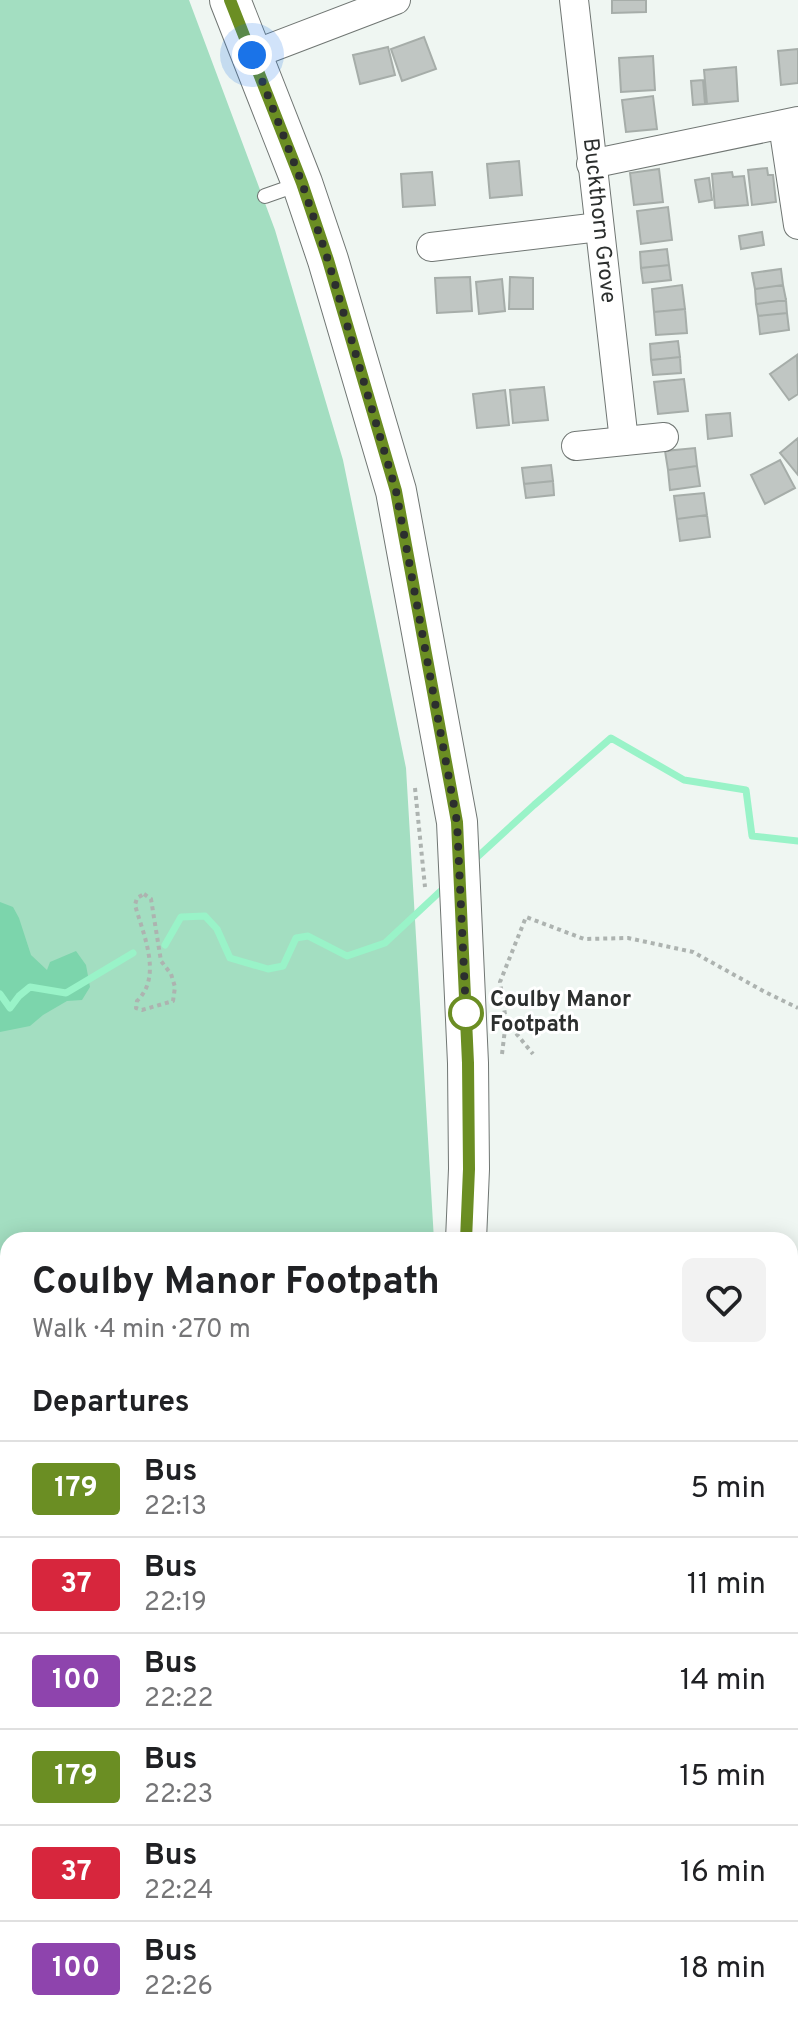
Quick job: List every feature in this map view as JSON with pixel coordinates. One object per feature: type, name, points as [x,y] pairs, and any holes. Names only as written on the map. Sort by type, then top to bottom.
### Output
[{"type":"main road","points":[[230,0],[302,183],[396,491],[457,822],[468,1063],[466,1232]]},
{"type":"street","points":[[252,55],[396,0]]},
{"type":"street","name":"Buckthorn Grove","points":[[574,0],[624,441]]},
{"type":"street","points":[[591,164],[790,123],[798,225]]},
{"type":"street","points":[[431,247],[599,227]]},
{"type":"street","points":[[576,446],[664,437]]},
{"type":"lane","points":[[265,196],[302,183]]},
{"type":"path","points":[[415,782],[426,893]]},
{"type":"path","points":[[144,894],[151,899],[161,961],[171,974],[175,987],[173,1001],[142,1010],[136,1008],[148,984],[150,951],[135,905],[137,898],[144,894]]},
{"type":"path","points":[[501,1064],[506,1021],[500,982],[526,917],[584,939],[628,938],[693,952],[798,1008]]},
{"type":"path","points":[[506,1021],[533,1054]]},
{"type":"green space","points":[[0,0],[189,0],[275,230],[343,460],[406,768],[434,1232],[0,1232]]},
{"type":"green space","points":[[0,902],[13,907],[31,955],[47,970],[50,962],[76,951],[86,965],[90,987],[82,1000],[67,1001],[30,1026],[0,1032]]},
{"type":"building","points":[[612,0],[646,0],[646,12],[612,13]]},
{"type":"building","points":[[424,37],[436,69],[402,81],[391,49]]},
{"type":"building","points":[[388,47],[395,75],[360,84],[353,55]]},
{"type":"building","points":[[798,49],[798,83],[781,85],[778,51]]},
{"type":"building","points":[[653,56],[655,90],[621,92],[619,58]]},
{"type":"building","points":[[736,67],[738,101],[707,104],[704,70]]},
{"type":"building","points":[[703,80],[705,104],[693,105],[691,81]]},
{"type":"building","points":[[653,96],[657,129],[626,132],[622,100]]},
{"type":"building","points":[[519,161],[522,195],[490,198],[487,164]]},
{"type":"building","points":[[767,168],[768,175],[773,175],[776,202],[752,205],[748,170]]},
{"type":"building","points":[[659,169],[663,202],[634,205],[630,173]]},
{"type":"building","points":[[432,172],[435,205],[403,207],[401,174]]},
{"type":"building","points":[[732,172],[733,177],[744,176],[748,205],[715,208],[712,174]]},
{"type":"building","points":[[709,178],[712,200],[699,202],[695,180]]},
{"type":"building","points":[[668,207],[672,240],[641,244],[637,211]]},
{"type":"building","points":[[762,232],[764,245],[741,249],[739,236]]},
{"type":"building","points":[[667,249],[669,265],[641,268],[640,252]]},
{"type":"building","points":[[669,265],[671,280],[643,283],[641,268]]},
{"type":"building","points":[[781,269],[783,285],[755,289],[752,273]]},
{"type":"building","points":[[470,277],[472,311],[437,313],[435,278]]},
{"type":"building","points":[[510,277],[533,278],[533,309],[509,309]]},
{"type":"building","points":[[502,279],[505,311],[479,314],[476,282]]},
{"type":"building","points":[[682,285],[685,309],[654,312],[652,289]]},
{"type":"building","points":[[783,285],[786,300],[756,304],[755,289]]},
{"type":"building","points":[[786,300],[787,313],[758,316],[756,304]]},
{"type":"building","points":[[685,309],[687,333],[656,335],[654,312]]},
{"type":"building","points":[[787,313],[789,330],[760,334],[758,316]]},
{"type":"building","points":[[678,341],[680,357],[651,360],[650,344]]},
{"type":"building","points":[[797,355],[798,394],[789,400],[770,374]]},
{"type":"building","points":[[680,357],[681,373],[653,375],[651,360]]},
{"type":"building","points":[[684,379],[688,411],[658,414],[654,382]]},
{"type":"building","points":[[544,387],[548,420],[513,423],[510,390]]},
{"type":"building","points":[[505,390],[509,425],[477,428],[473,394]]},
{"type":"building","points":[[730,413],[732,436],[708,439],[706,415]]},
{"type":"building","points":[[798,438],[798,475],[780,453]]},
{"type":"building","points":[[695,448],[697,466],[668,470],[665,451]]},
{"type":"building","points":[[780,460],[795,488],[765,504],[751,475]]},
{"type":"building","points":[[551,465],[553,481],[524,484],[522,468]]},
{"type":"building","points":[[697,466],[700,486],[670,490],[668,470]]},
{"type":"building","points":[[553,481],[554,495],[526,498],[524,484]]},
{"type":"building","points":[[704,493],[707,515],[677,519],[674,496]]},
{"type":"building","points":[[707,515],[710,537],[680,541],[677,519]]},
{"type":"waterway","points":[[473,861],[611,738],[684,780],[746,790],[752,836],[798,841]]},
{"type":"waterway","points":[[165,945],[181,917],[205,916],[217,929],[230,958],[268,969],[283,966],[296,938],[308,936],[347,956],[385,943],[446,886]]},
{"type":"waterway","points":[[0,994],[10,1008],[30,987],[66,993],[133,953]]},
{"type":"bus line","name":"179","points":[[230,0],[302,183],[396,491],[457,822],[468,1063],[466,1232]]},
{"type":"place","name":"Coulby Manor Footpath","points":[[466,1013]]},
{"type":"route","points":[[252,55],[328,260],[396,491],[457,822],[466,1013]]}]
